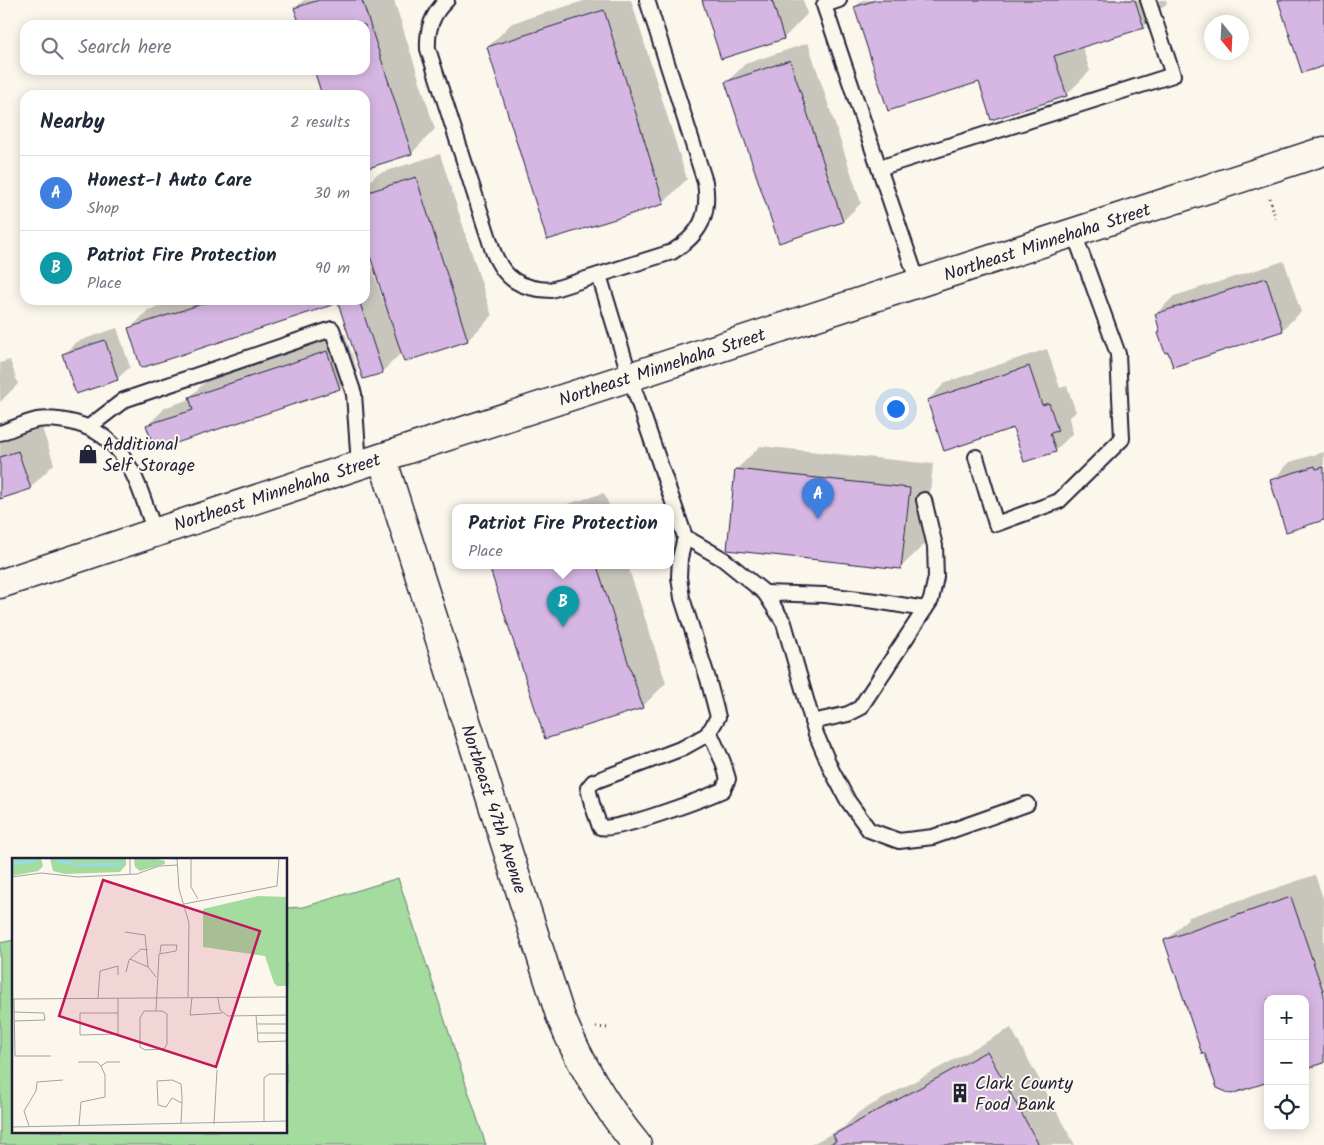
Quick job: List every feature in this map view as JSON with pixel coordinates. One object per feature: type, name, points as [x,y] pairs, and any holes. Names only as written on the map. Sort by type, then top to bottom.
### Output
[{"type":"main road","name":"Northeast Minnehaha Street","points":[[0,584],[370,461],[1324,151]]},
{"type":"main road","name":"Northeast 47th Avenue","points":[[370,461],[560,1015],[578,1056],[591,1079],[637,1145]]},
{"type":"lane","points":[[447,0],[431,20],[428,49],[498,265],[508,276],[521,285],[536,290],[551,290],[672,252],[687,243],[698,230],[705,215],[707,198],[704,182],[647,0]]},
{"type":"lane","points":[[839,0],[824,5],[918,284]]},
{"type":"lane","points":[[879,168],[1173,75],[1148,0]]},
{"type":"lane","points":[[976,457],[996,524],[1059,501],[1122,439],[1118,354],[1074,233]]},
{"type":"lane","points":[[599,276],[630,377],[674,504]]},
{"type":"lane","points":[[89,427],[124,400],[332,329],[354,394],[370,461]]},
{"type":"lane","points":[[0,433],[37,420],[63,420],[89,427],[111,441],[128,462],[155,532]]},
{"type":"lane","points":[[812,722],[848,714],[860,708],[871,694],[931,600],[936,577],[935,546],[924,500]]},
{"type":"lane","points":[[674,505],[685,537],[680,558],[679,577],[682,598],[718,717],[709,731],[708,734],[683,748],[593,782],[588,788],[600,827],[605,829],[623,825],[704,799],[723,790],[728,779],[723,762],[709,731]]},
{"type":"lane","points":[[685,537],[722,559],[765,593],[784,623],[812,722],[832,771],[848,801],[869,830],[899,841],[933,837],[1027,804]]},
{"type":"lane","points":[[765,593],[825,595],[876,600],[925,609]]},
{"type":"green space","points":[[398,878],[486,1145],[0,1145],[0,943],[12,940],[12,1132],[288,1132],[288,908],[304,907]]},
{"type":"building","points":[[319,0],[362,0],[368,20],[298,20],[294,8]]},
{"type":"building","points":[[702,0],[772,0],[784,39],[721,59]]},
{"type":"building","points":[[876,0],[1135,0],[1144,28],[1054,56],[1067,96],[991,120],[979,82],[888,111],[854,7]]},
{"type":"building","points":[[1278,0],[1324,0],[1324,66],[1302,73]]},
{"type":"building","points":[[604,10],[664,204],[547,240],[487,47]]},
{"type":"building","points":[[370,25],[412,154],[370,167],[370,90],[320,90],[316,75],[370,75]]},
{"type":"building","points":[[790,60],[843,222],[779,243],[725,82]]},
{"type":"building","points":[[416,177],[468,341],[404,362],[370,256],[370,191]]},
{"type":"building","points":[[1266,278],[1283,331],[1173,367],[1168,352],[1165,353],[1158,333],[1160,332],[1155,314]]},
{"type":"building","points":[[199,305],[332,305],[141,368],[128,328]]},
{"type":"building","points":[[339,305],[361,305],[383,373],[363,379]]},
{"type":"building","points":[[105,340],[118,380],[76,394],[62,354]]},
{"type":"building","points":[[327,351],[340,389],[155,450],[146,425],[193,410],[189,397]]},
{"type":"building","points":[[1029,366],[1042,405],[1049,403],[1058,431],[1050,433],[1056,452],[1024,462],[1013,428],[944,451],[927,400]]},
{"type":"building","points":[[18,451],[31,489],[0,499],[0,457]]},
{"type":"building","points":[[1315,466],[1316,469],[1324,467],[1324,520],[1286,532],[1270,480]]},
{"type":"building","points":[[735,469],[910,488],[901,569],[727,550]]},
{"type":"building","points":[[490,569],[598,569],[643,708],[545,739]]},
{"type":"building","points":[[1291,897],[1324,994],[1324,1063],[1309,1068],[1309,995],[1264,995],[1264,1083],[1231,1094],[1217,1088],[1205,1054],[1202,1054],[1164,940]]},
{"type":"building","name":"Clark County Food Bank","points":[[987,1051],[1039,1145],[828,1145],[836,1141],[833,1135]]},
{"type":"place","name":"Additional Self Storage","points":[[88,454]]},
{"type":"place","name":"Honest-1 Auto Care","points":[[818,519]]},
{"type":"place","name":"Patriot Fire Protection","points":[[563,627]]},
{"type":"place","name":"Clark County Food Bank","points":[[960,1093]]}]
